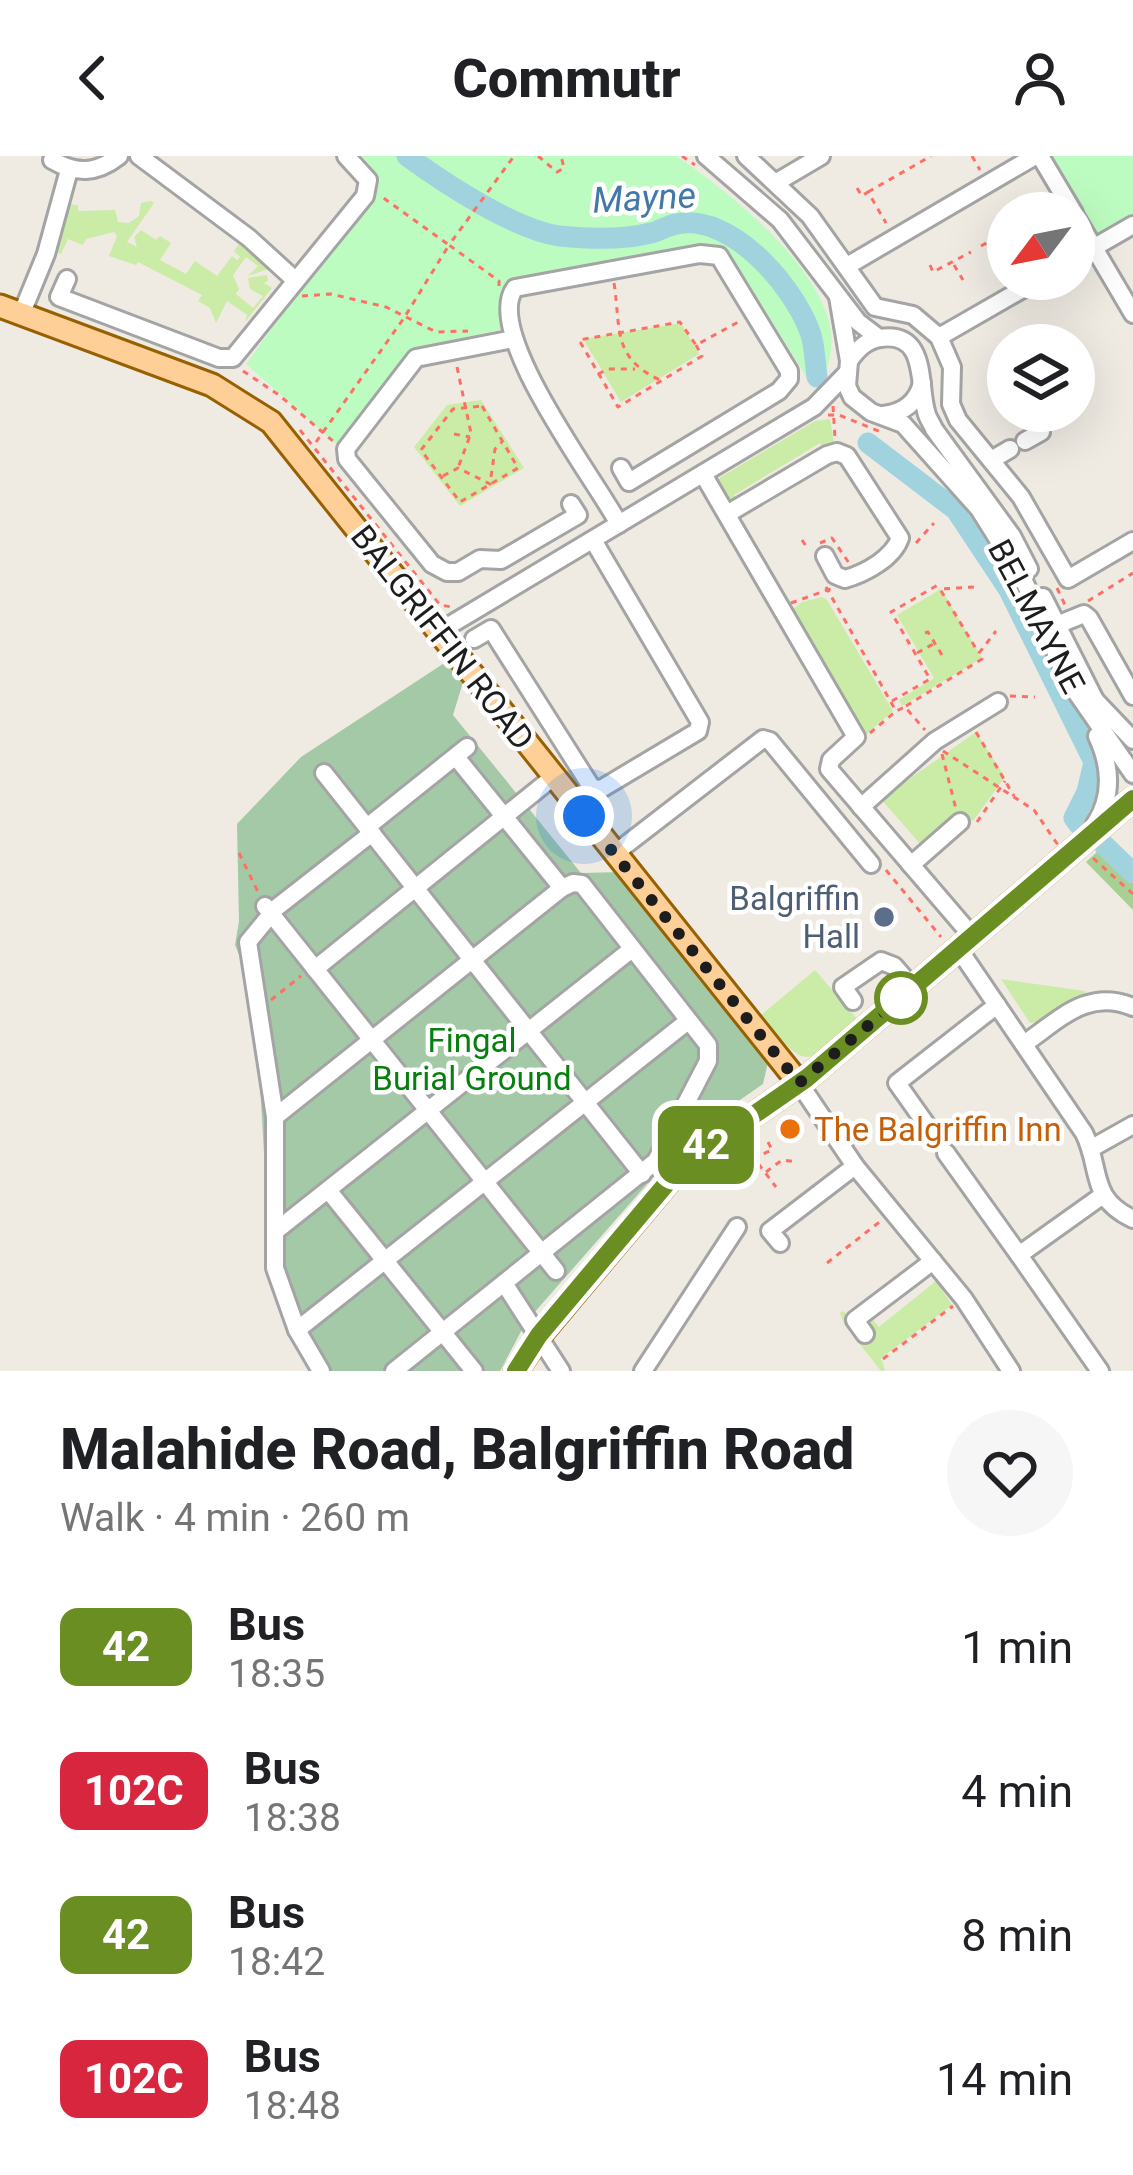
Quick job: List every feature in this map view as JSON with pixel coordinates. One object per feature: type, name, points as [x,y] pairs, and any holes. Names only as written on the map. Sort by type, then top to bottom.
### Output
[{"type":"main road","name":"BALGRIFFIN ROAD","points":[[10,310],[212,386],[272,422],[799,1083]]},
{"type":"main road","points":[[516,1371],[539,1335],[683,1164],[799,1083],[913,988],[957,941],[1081,852],[1133,799]]},
{"type":"street","points":[[52,160],[69,170],[93,171],[119,156]]},
{"type":"street","points":[[139,156],[249,238],[295,280]]},
{"type":"street","points":[[67,279],[59,297],[228,360],[239,353],[368,188],[364,174],[346,156]]},
{"type":"street","points":[[706,156],[780,220],[858,322],[879,338]]},
{"type":"street","points":[[746,156],[810,216],[875,307],[913,315],[939,337],[952,367],[951,404],[958,420],[1017,445],[1042,528],[1068,579],[1133,541]]},
{"type":"street","points":[[777,182],[821,156]]},
{"type":"street","points":[[848,266],[1037,156],[1060,192]]},
{"type":"street","points":[[10,310],[46,254],[69,170]]},
{"type":"street","points":[[1095,247],[1133,225]]},
{"type":"street","points":[[1095,250],[1133,314]]},
{"type":"street","points":[[619,524],[518,356],[507,305],[512,290],[700,254],[719,256],[789,371],[783,387],[629,482],[621,468]]},
{"type":"street","points":[[838,297],[852,397],[862,407]]},
{"type":"street","points":[[939,337],[1003,300]]},
{"type":"street","points":[[825,412],[856,350],[879,338],[892,338],[914,351],[923,376],[907,408],[883,415]]},
{"type":"street","points":[[513,339],[416,358],[346,449],[347,459],[432,564],[447,572],[464,570],[480,559],[506,558],[578,515],[571,504]]},
{"type":"street","name":"BELMAYNE","points":[[923,376],[926,411],[934,429],[1012,536],[1092,698],[1133,760]]},
{"type":"street","points":[[440,632],[703,474],[825,412],[862,407]]},
{"type":"street","name":"BELMAYNE","points":[[862,407],[912,432],[979,509],[1024,581],[1069,682],[1133,774]]},
{"type":"street","points":[[727,514],[837,452],[859,468],[900,538],[899,545],[845,580],[813,553]]},
{"type":"street","points":[[703,474],[856,736],[831,760],[829,769],[911,865],[1092,1148],[1097,1186],[1108,1203],[1133,1219]]},
{"type":"street","points":[[474,639],[491,629],[592,788],[601,789],[698,731],[700,722],[593,540]]},
{"type":"street","points":[[1057,626],[1084,614],[1133,696]]},
{"type":"street","points":[[1069,682],[1107,760],[1106,808],[1081,852]]},
{"type":"street","points":[[1092,698],[1133,740]]},
{"type":"street","points":[[862,807],[935,741],[998,702]]},
{"type":"street","points":[[614,854],[763,739],[871,864]]},
{"type":"street","points":[[321,1371],[297,1330],[275,1268],[275,1117],[248,942],[267,909],[461,752],[562,888]]},
{"type":"street","points":[[324,773],[642,1174]]},
{"type":"street","points":[[314,968],[552,778]]},
{"type":"street","points":[[911,865],[965,825]]},
{"type":"street","points":[[275,1117],[573,883],[582,884],[708,1045],[708,1061],[669,1140],[642,1174],[394,1371]]},
{"type":"street","points":[[267,909],[556,1271]]},
{"type":"street","points":[[277,1230],[632,950]]},
{"type":"street","points":[[854,1001],[844,987],[881,962],[890,962],[913,988]]},
{"type":"street","points":[[1024,1044],[1093,1000],[1115,999],[1133,1007]]},
{"type":"street","points":[[997,1005],[897,1083],[1100,1371]]},
{"type":"street","points":[[297,1330],[688,1021]]},
{"type":"street","points":[[799,1083],[855,1166],[964,1299],[1011,1371]]},
{"type":"street","points":[[1092,1148],[1133,1126]]},
{"type":"street","points":[[780,1243],[770,1231],[855,1166]]},
{"type":"street","points":[[328,1190],[474,1371]]},
{"type":"street","points":[[1018,1255],[1103,1195]]},
{"type":"street","points":[[643,1371],[737,1227]]},
{"type":"street","points":[[865,1334],[855,1321],[933,1262]]},
{"type":"street","points":[[503,1283],[561,1371]]},
{"type":"path","points":[[302,456],[322,436],[514,156]]},
{"type":"path","points":[[538,156],[557,172],[564,168],[561,156]]},
{"type":"path","points":[[857,188],[862,196],[931,156]]},
{"type":"path","points":[[972,156],[989,183]]},
{"type":"path","points":[[368,188],[499,281],[499,301]]},
{"type":"path","points":[[868,192],[895,238]]},
{"type":"path","points":[[981,246],[987,243]]},
{"type":"path","points":[[930,265],[933,272],[971,252]]},
{"type":"path","points":[[953,263],[963,280]]},
{"type":"path","points":[[612,270],[623,351],[637,369]]},
{"type":"path","points":[[295,280],[295,292],[305,297],[331,294],[386,308],[436,332],[482,329]]},
{"type":"path","points":[[696,345],[752,309]]},
{"type":"path","points":[[680,322],[702,356],[618,406],[579,340],[621,332],[680,322]]},
{"type":"path","points":[[441,477],[458,468],[470,437],[454,350]]},
{"type":"path","points":[[239,353],[244,373],[279,395],[322,436],[346,449]]},
{"type":"path","points":[[598,374],[608,369],[637,369],[661,380]]},
{"type":"path","points":[[482,406],[503,442],[518,468],[460,502],[421,450],[453,409],[482,406]]},
{"type":"path","points":[[825,412],[892,434]]},
{"type":"path","points":[[825,412],[837,452]]},
{"type":"path","points":[[454,434],[470,437]]},
{"type":"path","points":[[490,484],[495,449],[503,442]]},
{"type":"path","points":[[458,468],[490,484]]},
{"type":"path","points":[[899,545],[919,543],[934,523]]},
{"type":"path","points":[[827,529],[853,569],[864,562],[868,568]]},
{"type":"path","points":[[802,540],[813,553],[829,537]]},
{"type":"path","points":[[1084,614],[1088,599],[1133,573]]},
{"type":"path","points":[[856,736],[862,739],[896,711],[982,659],[938,585],[891,612],[930,679],[891,702]]},
{"type":"path","points":[[940,589],[974,587]]},
{"type":"path","points":[[782,608],[839,588]]},
{"type":"path","points":[[826,589],[896,711]]},
{"type":"path","points":[[979,653],[996,631]]},
{"type":"path","points":[[925,633],[939,657]]},
{"type":"path","points":[[916,654],[935,643]]},
{"type":"path","points":[[998,702],[1006,696],[1034,697]]},
{"type":"path","points":[[905,707],[945,755],[1015,797],[1133,894]]},
{"type":"path","points":[[969,720],[1015,797]]},
{"type":"path","points":[[965,825],[1005,780]]},
{"type":"path","points":[[239,853],[267,909]]},
{"type":"path","points":[[871,864],[880,862],[957,941]]},
{"type":"path","points":[[260,1009],[314,968]]},
{"type":"path","points":[[768,1142],[772,1150],[754,1158],[776,1187]]},
{"type":"path","points":[[764,1174],[782,1160],[797,1162]]},
{"type":"path","points":[[827,1263],[892,1213]]},
{"type":"path","points":[[883,1359],[964,1299]]},
{"type":"green space","points":[[362,156],[676,156],[752,216],[803,270],[821,299],[830,328],[825,374],[814,389],[729,253],[711,245],[527,276],[507,287],[502,302],[504,329],[419,347],[337,445],[246,364],[375,198],[380,179]]},
{"type":"green space","points":[[1049,156],[1133,156],[1133,217],[1097,239],[1095,192],[1070,192]]},
{"type":"green space","points":[[151,201],[127,242],[137,247],[134,237],[141,230],[156,240],[160,236],[171,243],[160,260],[186,274],[195,261],[217,276],[232,256],[240,257],[234,251],[239,244],[268,269],[248,276],[258,266],[246,257],[233,275],[239,289],[236,294],[253,308],[263,296],[250,289],[248,278],[267,275],[264,283],[272,288],[245,322],[247,315],[227,301],[216,323],[210,308],[198,301],[202,295],[138,262],[109,256],[117,236],[114,232],[86,239],[83,245],[68,239],[61,254],[57,252],[69,204],[78,205],[78,211],[115,210],[118,222],[129,223],[139,216],[141,203]]},
{"type":"green space","points":[[681,323],[699,354],[621,402],[583,339]]},
{"type":"green space","points":[[481,400],[524,468],[460,506],[414,447],[447,405]]},
{"type":"green space","points":[[830,419],[835,449],[825,451],[820,443],[734,495],[738,503],[727,501],[719,478],[815,421]]},
{"type":"green space","points":[[941,589],[982,658],[902,706],[899,700],[934,678],[897,615]]},
{"type":"green space","points":[[822,597],[893,711],[864,736],[793,616],[792,610],[802,602]]},
{"type":"green space","name":"Fingal Burial Ground","points":[[449,660],[464,679],[453,715],[581,873],[622,872],[768,1062],[763,1084],[691,1134],[526,1322],[500,1371],[316,1371],[278,1303],[266,1190],[255,993],[235,945],[239,921],[237,824],[301,757]]},
{"type":"green space","points":[[976,732],[1005,777],[973,821],[959,811],[921,845],[881,799]]},
{"type":"green space","points":[[1108,842],[1133,863],[1133,910],[1086,862]]},
{"type":"green space","points":[[815,970],[858,1020],[816,1055],[807,1057],[788,1047],[761,1015]]},
{"type":"green space","points":[[1001,979],[1085,991],[1085,997],[1041,1025],[1030,1023]]},
{"type":"green space","points":[[936,1281],[952,1305],[881,1358],[885,1370],[881,1371],[840,1313],[869,1331],[870,1316],[879,1327]]},
{"type":"waterway","name":"Mayne","points":[[407,156],[480,204],[542,232],[606,238],[640,235],[677,224],[718,230],[757,256],[790,294],[810,332],[817,377]]},
{"type":"waterway","name":"Mayne","points":[[868,443],[956,510],[1009,590],[1094,762],[1074,818],[1079,825]]},
{"type":"waterway","name":"Mayne","points":[[1104,845],[1133,873]]},
{"type":"bus line","name":"42","points":[[516,1371],[539,1335],[683,1164],[807,1078],[1133,799]]},
{"type":"place","name":"Balgriffin Hall","points":[[884,917]]},
{"type":"place","name":"The Balgriffin Inn","points":[[790,1129]]},
{"type":"route","points":[[584,816],[799,1083],[901,998]]}]
